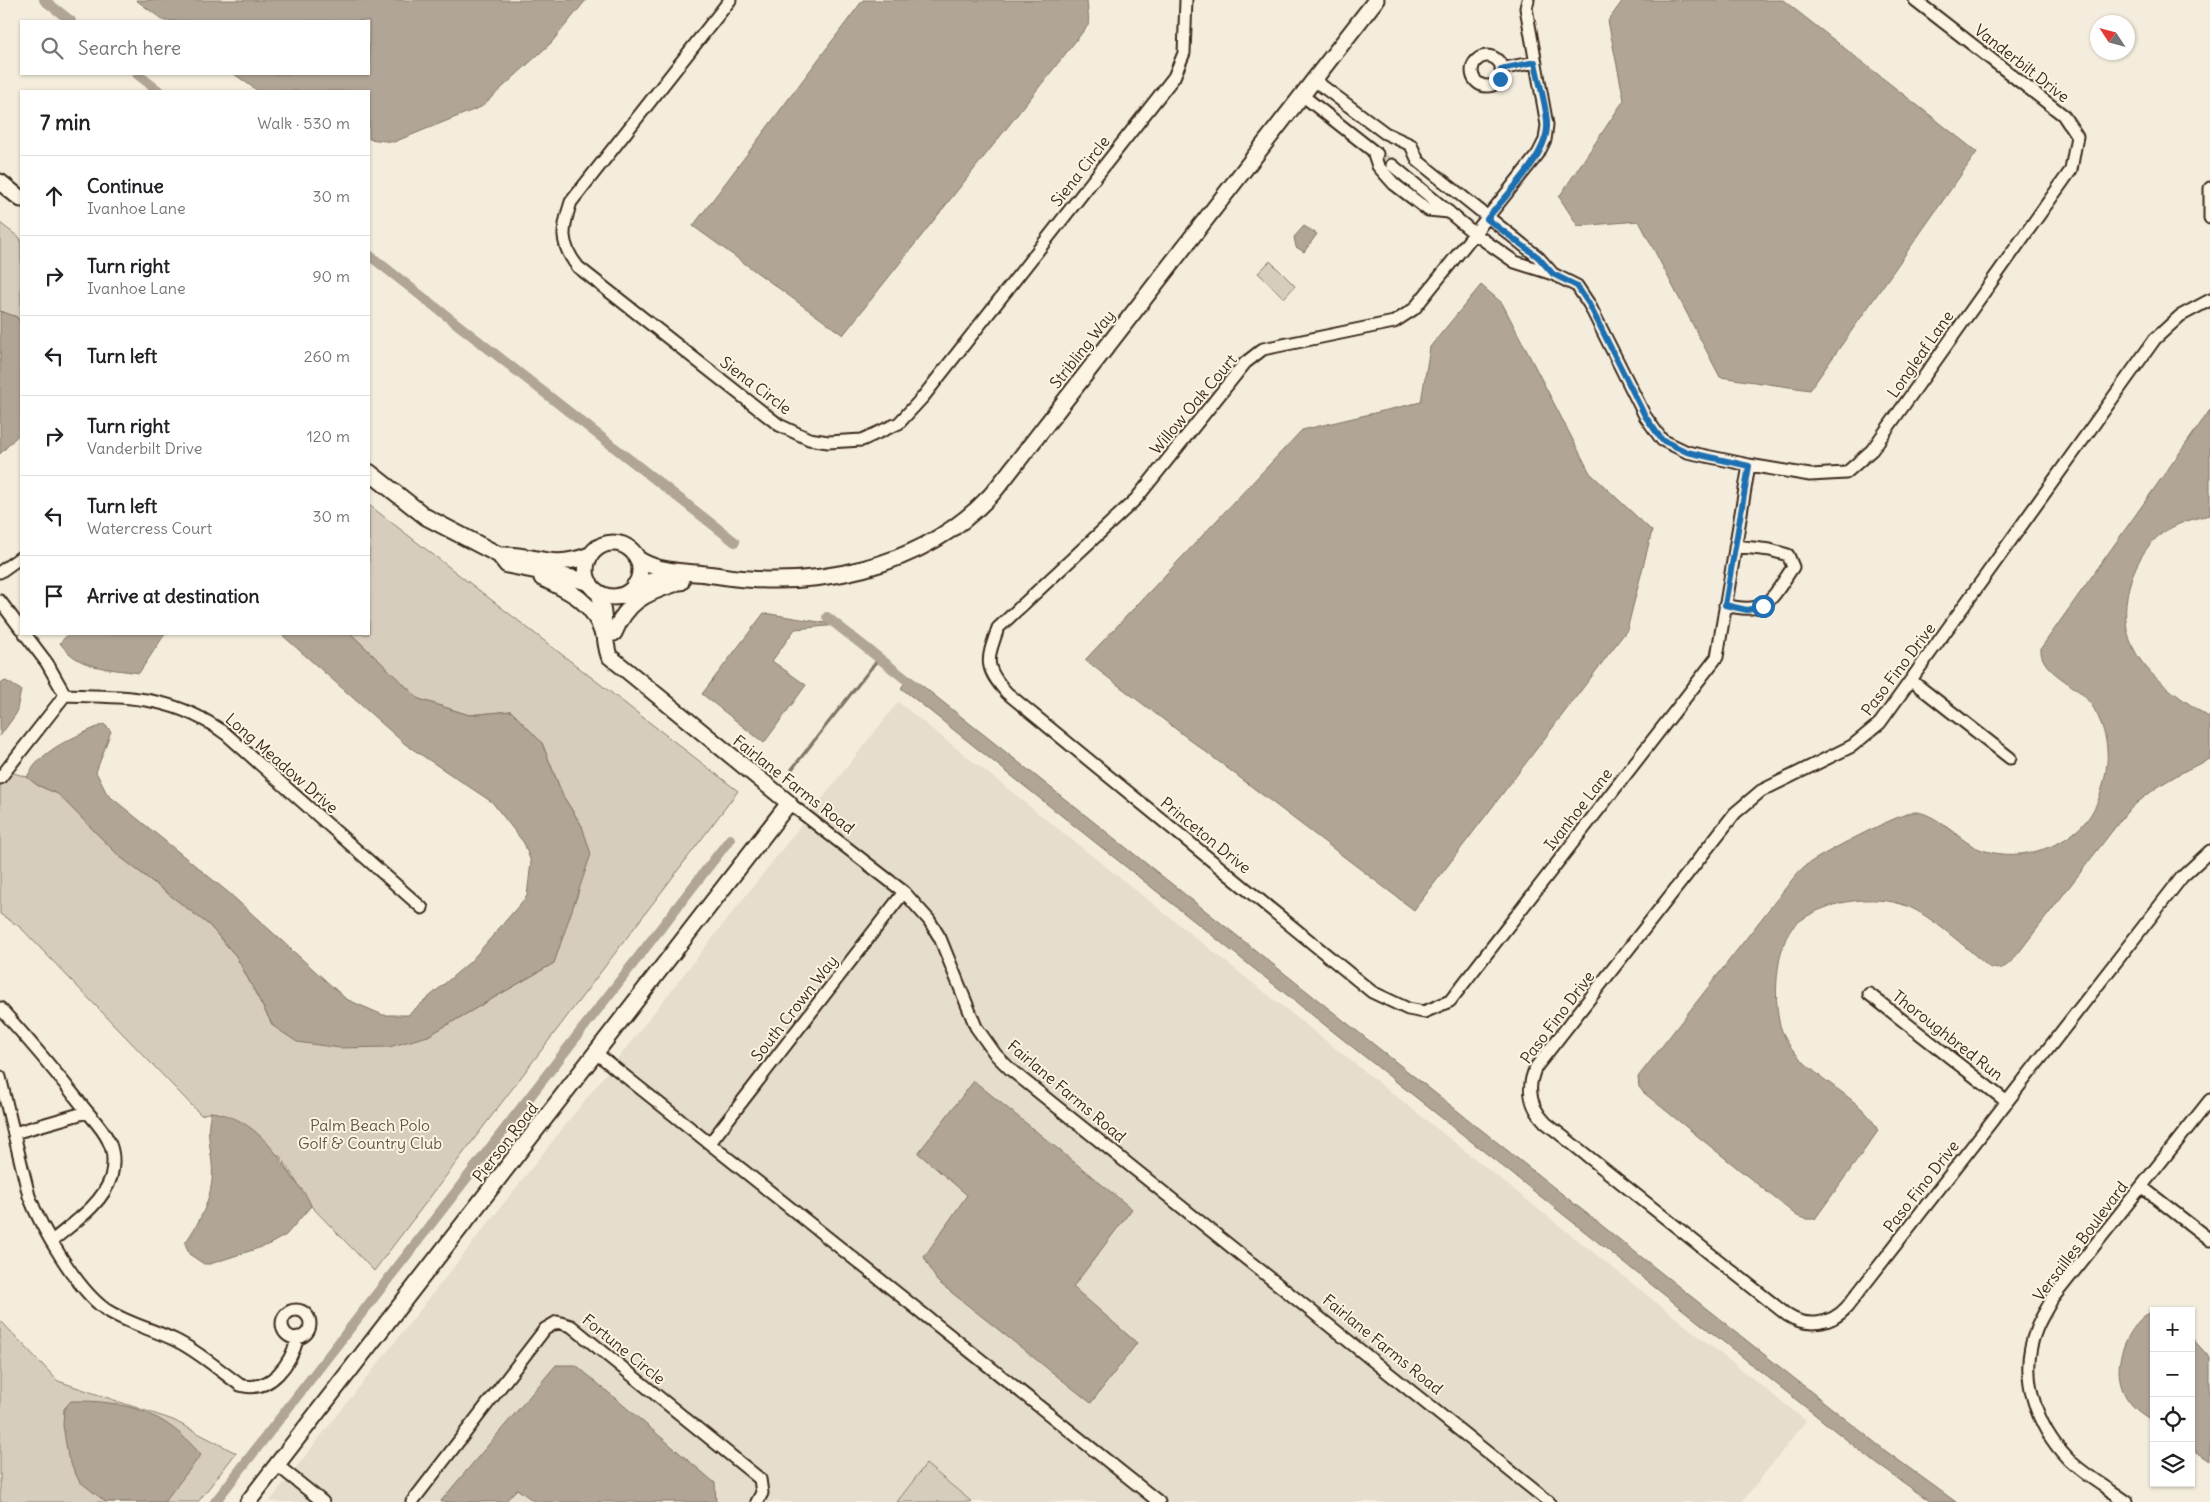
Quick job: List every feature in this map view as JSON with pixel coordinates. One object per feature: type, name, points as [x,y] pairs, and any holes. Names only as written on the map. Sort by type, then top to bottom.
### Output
[{"type":"street","name":"Siena Circle","points":[[730,0],[571,202],[562,227],[567,253],[578,267],[779,425],[809,439],[828,442],[862,440],[899,423],[923,397],[1174,77],[1184,53],[1186,0]]},
{"type":"street","name":"Stribling Way","points":[[638,559],[668,571],[729,578],[822,577],[862,570],[898,558],[933,540],[963,519],[990,495],[1029,447],[1376,0]]},
{"type":"street","points":[[1487,219],[1538,154],[1545,140],[1547,125],[1526,8],[1528,0]]},
{"type":"street","name":"Vanderbilt Drive","points":[[1915,0],[2063,115],[2077,136],[2071,170]]},
{"type":"street","points":[[1501,69],[1535,62]]},
{"type":"street","points":[[1314,80],[1385,133],[1411,146],[1418,161],[1487,219],[1538,257],[1553,274]]},
{"type":"street","points":[[1302,95],[1403,174],[1475,234],[1514,262],[1553,274]]},
{"type":"street","points":[[1373,151],[1378,166],[1394,184],[1428,210],[1450,212]]},
{"type":"street","points":[[1394,184],[1416,157]]},
{"type":"street","name":"Longleaf Lane","points":[[1553,274],[1577,286],[1581,292],[1645,416],[1662,440],[1687,452],[1749,466],[1810,475],[1846,473],[1872,450],[2071,170]]},
{"type":"street","points":[[0,182],[20,198]]},
{"type":"street","points":[[2210,188],[2210,218]]},
{"type":"street","name":"Willow Oak Court","points":[[988,658],[998,628],[1136,499],[1246,363],[1263,349],[1394,322],[1414,309],[1487,219]]},
{"type":"street","name":"Paso Fino Drive","points":[[2210,300],[2180,316],[2155,339],[1889,712],[1864,737],[1833,756],[1761,791],[1735,813],[1536,1067],[1530,1083],[1531,1098],[1536,1112],[1546,1123],[1793,1319],[1815,1323],[1830,1320],[1847,1307],[2182,877],[2210,851]]},
{"type":"street","name":"Ivanhoe Lane","points":[[1424,1012],[1450,1001],[1717,657],[1749,466]]},
{"type":"street","points":[[370,473],[426,517],[499,554],[512,554],[557,563],[568,563],[590,556],[605,544],[618,543],[630,548],[638,559],[640,571],[629,590],[614,596],[573,578],[507,565],[499,554]]},
{"type":"street","points":[[1725,605],[1747,610],[1763,606],[1794,567],[1788,555],[1770,550],[1735,546]]},
{"type":"street","points":[[590,556],[586,568],[595,588]]},
{"type":"street","points":[[0,572],[20,558]]},
{"type":"street","points":[[515,567],[577,595],[609,635],[621,616],[638,599],[681,582]]},
{"type":"street","name":"Stribling Way","points":[[629,590],[652,580],[711,583],[729,578]]},
{"type":"street","name":"Fairlane Farms Road","points":[[595,588],[619,662],[633,677],[789,803],[904,892],[919,908],[940,938],[976,1027],[996,1056],[1011,1070],[1538,1491],[1549,1502]]},
{"type":"street","name":"Fairlane Farms Road","points":[[609,635],[614,614],[629,590]]},
{"type":"street","points":[[0,601],[20,628]]},
{"type":"street","points":[[0,778],[65,695],[47,663],[26,635]]},
{"type":"street","name":"Princeton Drive","points":[[988,658],[993,677],[1007,693],[1372,992],[1408,1009],[1424,1012]]},
{"type":"street","points":[[1912,681],[2010,758]]},
{"type":"street","name":"Long Meadow Drive","points":[[65,695],[147,698],[182,708],[202,717],[226,734],[422,908]]},
{"type":"street","name":"Pierson Road","points":[[248,1502],[789,803]]},
{"type":"street","name":"South Crown Way","points":[[710,1143],[904,892]]},
{"type":"street","name":"Thoroughbred Run","points":[[1869,994],[2007,1102]]},
{"type":"street","points":[[0,1008],[48,1062],[110,1144],[113,1164],[110,1178],[100,1196],[52,1241]]},
{"type":"street","points":[[596,1053],[1159,1502]]},
{"type":"street","points":[[0,1077],[29,1196],[36,1213],[52,1241],[85,1290],[106,1310],[176,1340],[240,1386],[254,1388],[268,1383],[289,1360],[298,1337]]},
{"type":"street","name":"Versailles Boulevard","points":[[2127,1502],[2069,1460],[2046,1433],[2032,1401],[2029,1365],[2036,1330],[2052,1299],[2210,1100]]},
{"type":"street","points":[[14,1133],[87,1112]]},
{"type":"street","points":[[2142,1187],[2210,1240]]},
{"type":"street","name":"Fortune Circle","points":[[412,1502],[545,1329],[557,1322],[571,1326],[760,1479],[762,1493],[757,1502]]},
{"type":"street","points":[[277,1465],[323,1502]]},
{"type":"shaded area","points":[[136,0],[586,0],[551,43],[481,107],[394,142],[370,139],[370,90],[257,90],[235,75],[370,75],[370,20],[163,20]]},
{"type":"shaded area","points":[[863,0],[1087,0],[1089,24],[843,335],[693,226]]},
{"type":"shaded area","points":[[1623,0],[1783,0],[1977,152],[1810,390],[1720,377],[1639,221],[1578,226],[1559,197],[1624,100],[1608,21]]},
{"type":"shaded area","points":[[1304,226],[1317,234],[1304,252],[1296,247],[1294,237]]},
{"type":"shaded area","points":[[1481,285],[1502,303],[1590,473],[1652,531],[1627,630],[1414,910],[1085,660],[1302,430],[1421,402],[1430,347]]},
{"type":"shaded area","points":[[0,311],[17,317],[20,322],[20,433],[0,454]]},
{"type":"shaded area","points":[[2210,410],[2210,515],[2179,524],[2158,536],[2152,542],[2136,567],[2127,596],[2126,611],[2130,640],[2143,663],[2169,689],[2210,718],[2210,759],[2166,782],[2126,813],[2020,951],[2007,965],[1999,969],[1989,967],[1927,917],[1907,906],[1894,902],[1864,900],[1833,905],[1819,910],[1795,925],[1788,934],[1783,946],[1777,976],[1777,1007],[1782,1031],[1802,1061],[1859,1106],[1878,1131],[1815,1219],[1805,1219],[1797,1216],[1644,1093],[1639,1087],[1638,1077],[1795,876],[1805,866],[1826,853],[1877,827],[1914,812],[1930,816],[1977,848],[2006,854],[2021,854],[2051,846],[2077,831],[2087,820],[2101,793],[2105,778],[2107,754],[2105,735],[2094,709],[2082,694],[2049,668],[2042,655],[2041,648]]},
{"type":"shaded area","points":[[764,613],[838,625],[795,629],[772,661],[806,685],[764,743],[702,694]]},
{"type":"shaded area","points":[[67,635],[164,635],[139,673],[85,663],[68,652],[60,643]]},
{"type":"shaded area","points":[[282,635],[352,635],[419,699],[469,715],[511,711],[542,743],[563,796],[582,826],[591,854],[554,963],[428,1036],[389,1047],[340,1048],[297,1042],[273,1026],[236,956],[209,925],[119,856],[58,794],[37,785],[27,777],[41,758],[60,744],[104,724],[111,731],[96,772],[107,794],[229,893],[346,999],[383,1015],[408,1015],[471,961],[527,896],[531,862],[524,843],[492,802],[405,744]]},
{"type":"shaded area","points":[[910,676],[1887,1452],[1956,1502],[1931,1502],[1877,1464],[901,688]]},
{"type":"shaded area","points":[[6,681],[21,690],[16,714],[0,736],[0,683]]},
{"type":"shaded area","points":[[898,702],[1806,1421],[1742,1502],[973,1502],[926,1464],[897,1502],[269,1502]]},
{"type":"shaded area","points":[[974,1081],[1132,1209],[1073,1287],[1137,1343],[1091,1403],[937,1281],[924,1257],[967,1195],[918,1153]]},
{"type":"shaded area","points":[[211,1112],[236,1119],[258,1134],[275,1153],[304,1193],[311,1206],[286,1235],[268,1245],[210,1264],[204,1264],[189,1254],[185,1243],[202,1215],[209,1195],[212,1174],[209,1144]]},
{"type":"shaded area","points":[[2150,1313],[2150,1419],[2137,1410],[2126,1397],[2122,1388],[2119,1369],[2126,1341],[2143,1317]]},
{"type":"shaded area","points":[[2195,1341],[2210,1358],[2210,1461],[2195,1451]]},
{"type":"shaded area","points":[[556,1365],[576,1365],[715,1483],[716,1502],[535,1502],[517,1489],[505,1502],[440,1502]]},
{"type":"shaded area","points":[[71,1401],[109,1403],[127,1406],[143,1412],[173,1428],[201,1455],[164,1502],[106,1502],[79,1481],[68,1457],[63,1425],[64,1409]]},
{"type":"green space","points":[[0,223],[20,238],[20,322],[17,317],[0,311]]},
{"type":"green space","points":[[1270,261],[1295,286],[1284,298],[1258,273]]},
{"type":"green space","name":"Palm Beach Polo Golf & Country Club","points":[[370,506],[738,791],[374,1271],[311,1206],[282,1158],[211,1112],[201,1115],[20,927],[0,914],[0,769],[27,777],[37,785],[58,794],[119,856],[209,925],[236,956],[273,1026],[428,1036],[554,963],[564,929],[578,894],[582,826],[563,796],[542,743],[511,711],[469,715],[419,699],[352,635],[370,635]]},
{"type":"green space","points":[[0,1320],[58,1381],[173,1420],[236,1453],[198,1502],[0,1502]]},
{"type":"green space","points":[[926,1464],[972,1502],[897,1502]]},
{"type":"waterway","points":[[44,0],[70,20]]},
{"type":"waterway","points":[[138,75],[158,90]]},
{"type":"waterway","points":[[370,256],[735,542]]},
{"type":"waterway","points":[[827,617],[917,688]]},
{"type":"waterway","points":[[792,769],[879,658]]},
{"type":"waterway","points":[[215,1502],[730,839]]},
{"type":"tunnel","points":[[1383,159],[1392,165]]},
{"type":"route","points":[[1500,79],[1501,69],[1535,62],[1547,125],[1545,140],[1538,154],[1487,219],[1538,257],[1553,274],[1577,286],[1589,304],[1645,416],[1662,440],[1687,452],[1749,466],[1725,605],[1747,610],[1763,606]]}]
